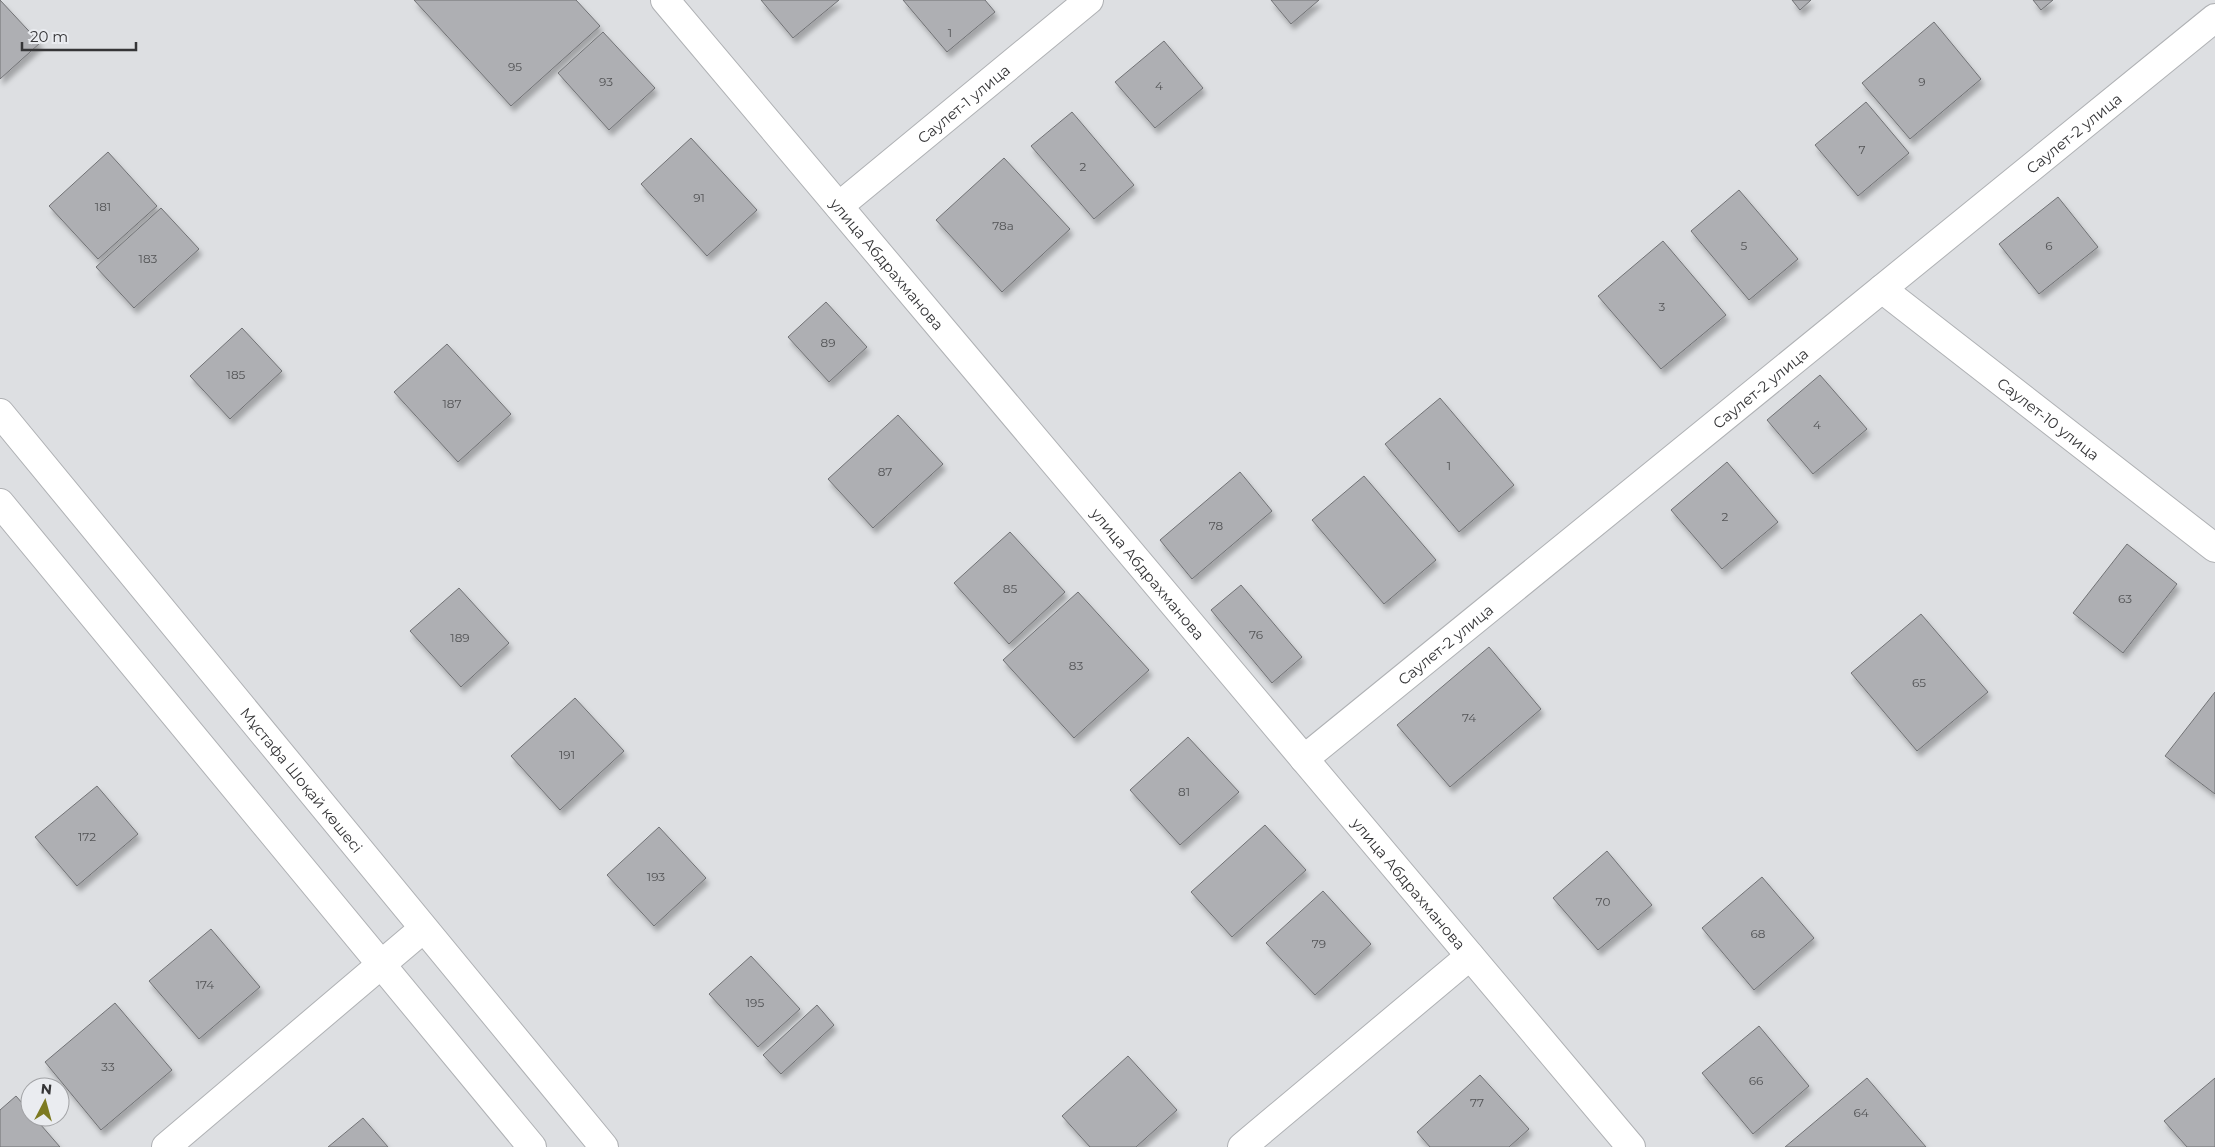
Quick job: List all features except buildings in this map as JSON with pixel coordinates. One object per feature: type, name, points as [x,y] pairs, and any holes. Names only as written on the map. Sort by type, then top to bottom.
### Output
[{"type":"street","name":"улица Абдрахманова","points":[[665,0],[1631,1147]]},
{"type":"street","name":"Саулет-1 улица","points":[[838,206],[1089,0]]},
{"type":"street","name":"Саулет-2 улица","points":[[1304,760],[2215,18]]},
{"type":"street","name":"Саулет-10 улица","points":[[1882,290],[2215,548]]},
{"type":"street","name":"Мұстафа Шоқай көшесі","points":[[0,414],[604,1147]]},
{"type":"street","points":[[0,503],[532,1147]]},
{"type":"street","points":[[166,1147],[423,929]]},
{"type":"street","points":[[1242,1147],[1470,956]]}]
